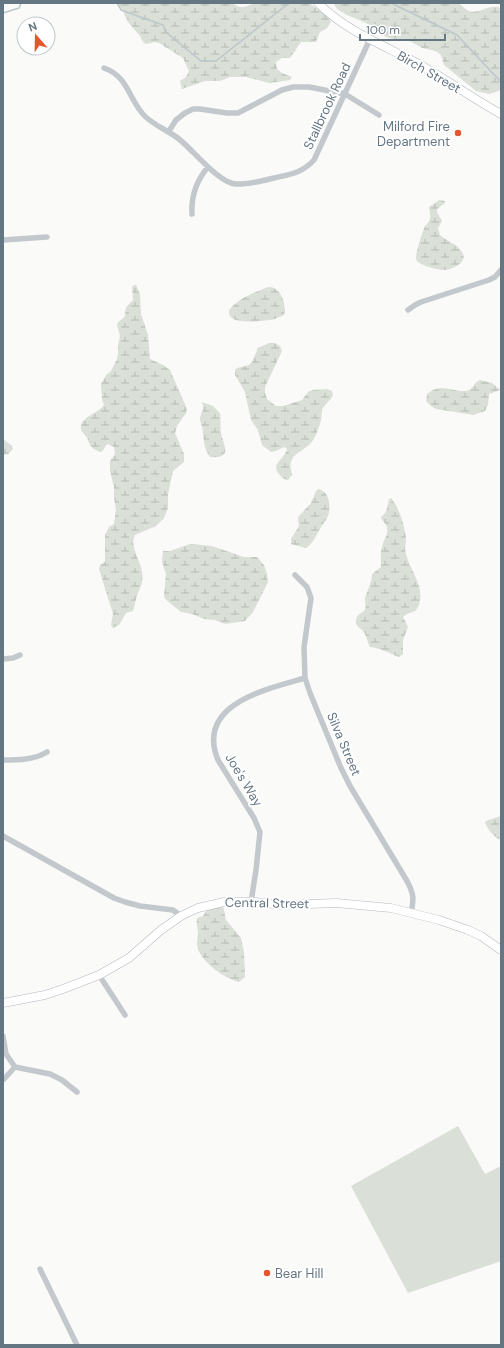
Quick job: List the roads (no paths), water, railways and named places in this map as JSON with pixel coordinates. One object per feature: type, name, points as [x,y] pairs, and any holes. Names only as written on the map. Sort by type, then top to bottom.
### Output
[{"type":"street","name":"Birch Street","points":[[318,3],[340,21],[370,39],[418,64],[501,114]]},
{"type":"street","name":"Stallbrook Road","points":[[104,68],[112,71],[121,79],[142,114],[153,123],[169,131],[211,170],[233,184],[268,179],[303,170],[314,160],[370,39]]},
{"type":"street","points":[[169,131],[176,120],[193,109],[238,113],[282,90],[293,87],[309,87],[345,94],[379,115]]},
{"type":"street","points":[[192,214],[193,197],[202,174],[208,167]]},
{"type":"street","points":[[3,240],[47,238]]},
{"type":"street","points":[[408,310],[421,302],[489,280],[495,277],[501,270]]},
{"type":"street","name":"Silva Street","points":[[295,575],[307,587],[311,598],[304,647],[305,678],[341,768],[412,891],[414,900],[411,913]]},
{"type":"street","points":[[3,659],[13,658],[20,655]]},
{"type":"street","name":"Joe's Way","points":[[251,902],[260,832],[254,818],[214,752],[213,740],[215,729],[219,718],[225,710],[233,705],[274,687],[305,678]]},
{"type":"street","points":[[3,760],[20,760],[40,756],[47,752]]},
{"type":"street","points":[[3,836],[114,898],[140,906],[173,910],[181,916]]},
{"type":"street","name":"Central Street","points":[[3,1003],[45,995],[99,975],[129,958],[161,930],[181,916],[210,904],[224,902],[251,902],[283,905],[336,903],[391,908],[439,920],[468,930],[481,936],[501,950]]},
{"type":"street","points":[[99,975],[124,1015]]},
{"type":"street","points":[[3,1036],[6,1054],[15,1067],[50,1074],[62,1080],[77,1092]]},
{"type":"street","points":[[3,1080],[15,1067]]},
{"type":"street","points":[[40,1270],[77,1345]]},
{"type":"waterway","points":[[3,13],[19,8],[21,3]]},
{"type":"waterway","points":[[117,3],[121,10],[163,25],[167,33],[201,61],[216,61],[289,3]]},
{"type":"waterway","points":[[391,3],[457,35],[501,82]]},
{"type":"place","name":"Milford Fire Department","points":[[458,133]]},
{"type":"place","name":"Bear Hill","points":[[267,1273]]}]
